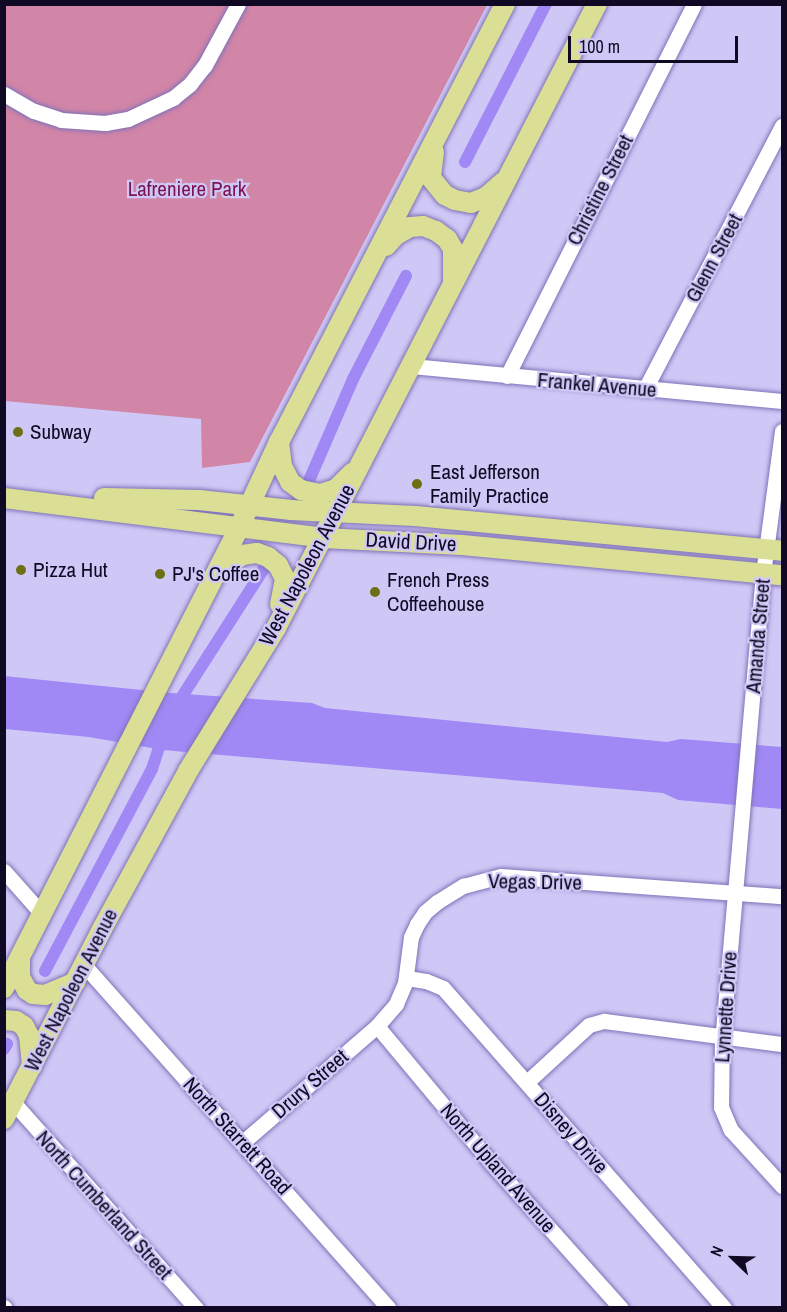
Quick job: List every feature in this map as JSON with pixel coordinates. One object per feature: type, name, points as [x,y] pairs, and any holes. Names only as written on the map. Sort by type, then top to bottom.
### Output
[{"type":"main road","points":[[4,988],[239,528],[279,442],[506,4]]},
{"type":"main road","name":"West Napoleon Avenue","points":[[9,1110],[79,973],[189,771],[276,628],[597,4]]},
{"type":"main road","points":[[435,140],[431,178],[445,195],[455,200],[471,202],[486,197],[509,175]]},
{"type":"main road","points":[[377,254],[396,235],[410,227],[423,226],[436,231],[447,239],[453,249],[453,286]]},
{"type":"main road","points":[[279,442],[282,466],[290,482],[301,490],[320,494],[336,489],[358,467]]},
{"type":"main road","name":"David Drive","points":[[4,493],[199,500],[336,513],[415,516],[775,550]]},
{"type":"main road","name":"David Drive","points":[[4,498],[323,538],[462,545],[773,574]]},
{"type":"main road","points":[[214,576],[227,564],[242,555],[257,553],[278,565],[285,579],[276,628]]},
{"type":"main road","points":[[20,957],[20,977],[27,990],[33,994],[45,995],[79,973]]},
{"type":"main road","points":[[4,1020],[16,1021],[24,1026],[29,1036],[32,1066]]},
{"type":"street","points":[[4,94],[34,111],[61,120],[105,123],[128,119],[172,98],[190,84],[205,65],[238,4]]},
{"type":"street","name":"Christine Street","points":[[507,376],[694,4]]},
{"type":"street","name":"Glenn Street","points":[[645,389],[783,126]]},
{"type":"street","name":"Frankel Avenue","points":[[411,366],[783,401]]},
{"type":"street","name":"Amanda Street","points":[[742,807],[748,744],[773,574],[783,431]]},
{"type":"street","name":"Lynnette Drive","points":[[742,807],[722,1037],[721,1107],[731,1130],[783,1186]]},
{"type":"street","points":[[4,871],[42,914]]},
{"type":"street","name":"Vegas Drive","points":[[377,1026],[396,1004],[407,978],[411,937],[424,912],[451,893],[477,881],[501,876],[783,896]]},
{"type":"street","name":"North Starrett Road","points":[[79,973],[243,1142],[389,1308]]},
{"type":"street","name":"Disney Drive","points":[[407,978],[426,981],[443,988],[724,1308]]},
{"type":"street","points":[[527,1082],[589,1025],[604,1021],[783,1044]]},
{"type":"street","name":"Drury Street","points":[[243,1142],[377,1026]]},
{"type":"street","name":"North Upland Avenue","points":[[377,1026],[493,1165],[621,1308]]},
{"type":"street","name":"North Cumberland Street","points":[[9,1110],[196,1308]]},
{"type":"green space","name":"Lafreniere Park","points":[[4,5],[487,5],[250,462],[202,468],[201,419],[5,401]]},
{"type":"shaded area","points":[[4,676],[171,693],[312,703],[325,708],[667,742],[681,739],[782,747],[782,809],[678,800],[663,793],[163,750],[89,737],[5,729]]},
{"type":"waterway","points":[[465,162],[546,4]]},
{"type":"waterway","points":[[308,483],[353,379],[406,276]]},
{"type":"waterway","points":[[176,706],[266,565]]},
{"type":"waterway","points":[[45,971],[152,769],[163,735]]},
{"type":"waterway","points":[[4,1049],[7,1044]]},
{"type":"place","name":"Subway","points":[[18,432]]},
{"type":"place","name":"East Jefferson Family Practice","points":[[417,484]]},
{"type":"place","name":"Pizza Hut","points":[[21,570]]},
{"type":"place","name":"PJ's Coffee","points":[[160,574]]},
{"type":"place","name":"French Press Coffeehouse","points":[[375,592]]}]
